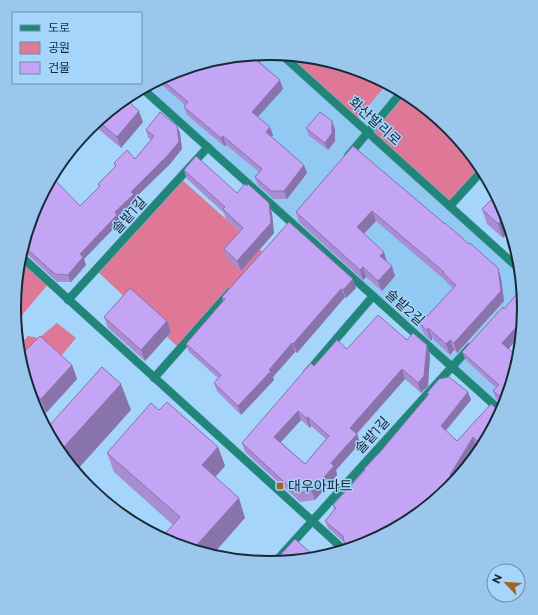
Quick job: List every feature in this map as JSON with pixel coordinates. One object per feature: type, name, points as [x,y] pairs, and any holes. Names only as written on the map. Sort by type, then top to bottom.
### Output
[{"type":"street","name":"화산발리로","points":[[288,60],[513,263]]},
{"type":"street","name":"솔밭2길","points":[[146,92],[496,407]]},
{"type":"street","points":[[342,162],[398,96]]},
{"type":"street","name":"솔밭1길","points":[[68,300],[208,147]]},
{"type":"street","points":[[450,206],[478,175]]},
{"type":"street","points":[[26,261],[154,378],[239,450],[339,545]]},
{"type":"street","points":[[154,378],[238,283]]},
{"type":"street","points":[[300,381],[373,296]]},
{"type":"street","name":"솔밭1길","points":[[281,555],[476,340]]},
{"type":"shaded area","points":[[253,60],[285,60],[317,64],[364,78],[407,101],[433,121],[449,138],[450,206],[513,263],[516,296],[486,329],[513,352],[509,372],[496,406],[146,92],[174,78],[221,64]]},
{"type":"green space","points":[[296,61],[333,68],[364,78],[384,88],[358,118]]},
{"type":"green space","points":[[401,97],[433,121],[444,132],[466,157],[478,175],[450,206],[371,132]]},
{"type":"green space","points":[[180,178],[264,253],[180,349],[96,270]]},
{"type":"green space","points":[[26,261],[49,283],[21,316],[23,275]]},
{"type":"green space","points":[[57,323],[76,338],[57,361],[28,369],[23,341],[28,336],[39,338]]},
{"type":"building","points":[[256,60],[280,80],[252,112],[270,127],[266,132],[304,165],[284,191],[271,191],[255,177],[262,169],[223,136],[221,138],[184,107],[188,102],[165,82],[189,73],[221,64]]},
{"type":"building","points":[[129,102],[139,111],[117,137],[102,124]]},
{"type":"building","points":[[160,112],[177,126],[179,142],[131,192],[134,194],[115,212],[117,215],[80,254],[83,257],[68,275],[55,274],[28,250],[34,228],[54,183],[56,181],[80,206],[100,186],[98,184],[116,166],[114,163],[127,150],[135,159],[154,136],[146,130]]},
{"type":"building","points":[[320,112],[332,121],[332,133],[325,143],[306,128]]},
{"type":"building","points":[[353,146],[498,268],[501,291],[454,343],[450,340],[446,344],[428,328],[428,331],[420,324],[456,285],[443,273],[444,272],[372,211],[357,227],[384,252],[380,256],[392,266],[378,281],[363,267],[360,270],[296,212]]},
{"type":"building","points":[[196,156],[237,193],[245,184],[247,186],[248,184],[269,203],[271,223],[237,261],[224,249],[243,228],[223,209],[225,207],[184,170]]},
{"type":"building","points":[[492,199],[501,221],[498,224],[482,209]]},
{"type":"building","points":[[289,222],[353,279],[343,290],[341,289],[293,344],[292,343],[269,370],[271,371],[238,406],[214,383],[221,375],[186,344],[225,299],[222,297]]},
{"type":"building","points":[[130,288],[167,321],[141,350],[104,317]]},
{"type":"building","points":[[516,295],[516,328],[502,343],[513,353],[509,372],[500,397],[493,391],[499,385],[462,352],[503,307],[504,309]]},
{"type":"building","points":[[378,315],[407,340],[413,333],[427,345],[424,376],[418,383],[402,369],[350,428],[357,434],[331,463],[334,466],[312,491],[296,493],[242,443],[311,363],[314,366],[337,340],[347,349]],"holes":[[[298,411],[306,418],[308,417],[329,436],[305,464],[274,437]]]},
{"type":"building","points":[[40,336],[72,365],[41,399],[38,396],[29,372],[25,351]]},
{"type":"building","points":[[102,367],[121,384],[64,447],[51,424]]},
{"type":"building","points":[[449,377],[468,392],[441,426],[457,441],[491,404],[495,408],[484,432],[477,441],[473,437],[451,476],[433,494],[407,514],[379,530],[346,543],[343,536],[325,521],[336,508],[333,505],[365,470],[364,469],[429,394],[427,393],[439,379]]},
{"type":"building","points":[[167,402],[218,447],[202,465],[239,498],[197,545],[166,533],[180,517],[107,453],[151,403],[159,410]]},
{"type":"building","points":[[295,539],[310,552],[285,555],[280,555]]},
{"type":"place","name":"대우아파트","points":[[280,486]]}]
